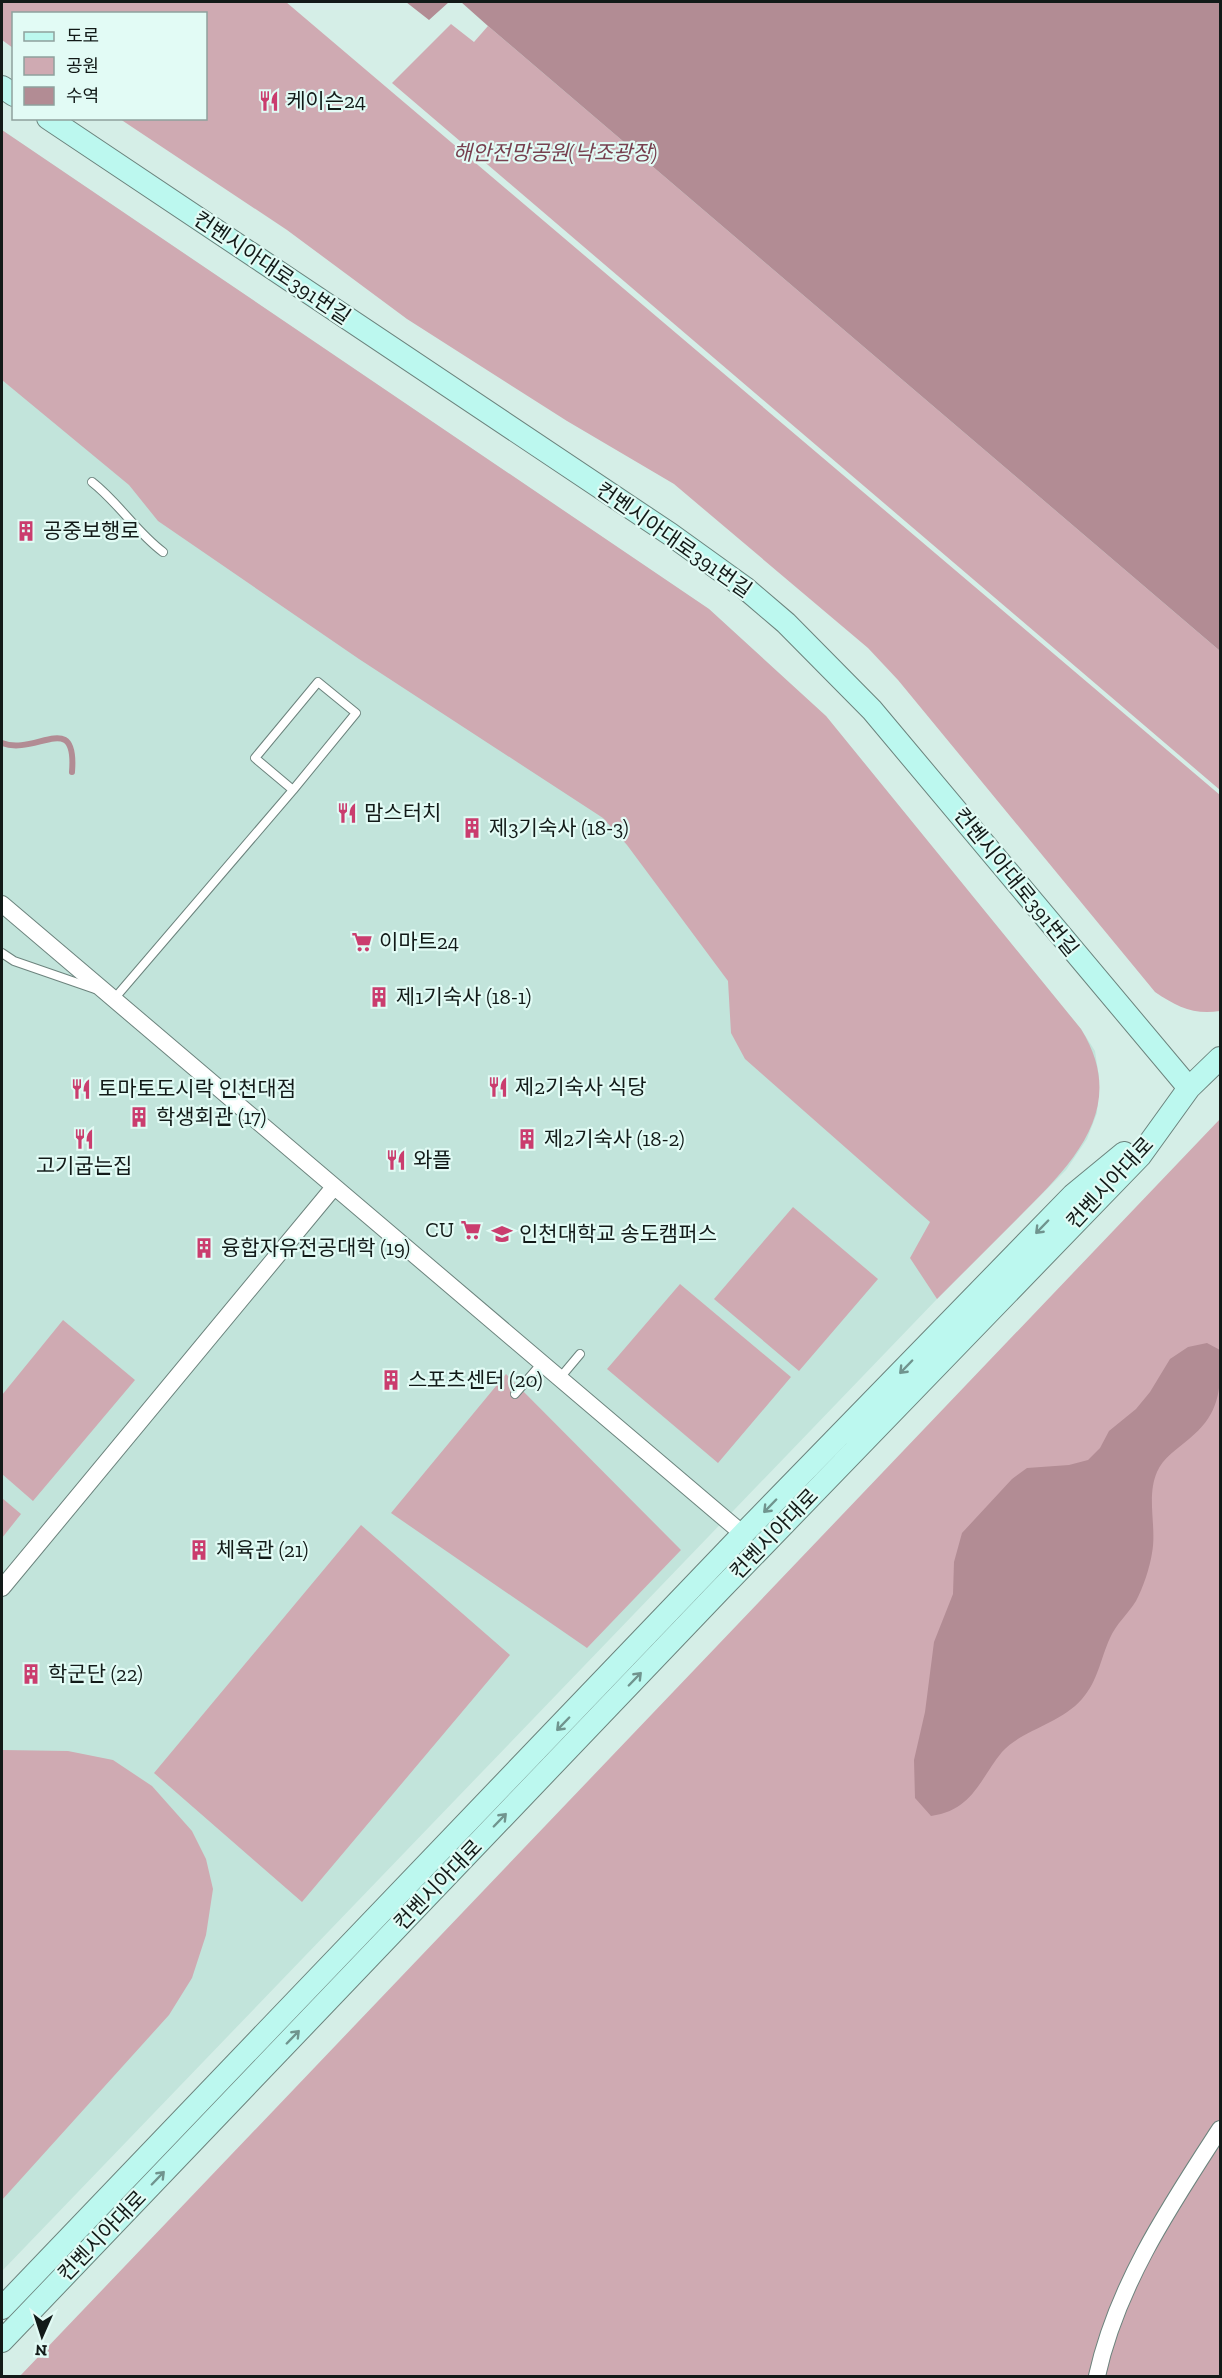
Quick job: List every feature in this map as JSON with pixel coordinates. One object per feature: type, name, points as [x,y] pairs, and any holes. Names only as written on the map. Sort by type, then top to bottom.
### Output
[{"type":"main road","name":"컨벤시아대로391번길","points":[[51,120],[661,527],[720,569],[786,623],[900,741],[1189,1088]]},
{"type":"main road","points":[[1165,1120],[1189,1088],[1221,1058]]},
{"type":"main road","name":"컨벤시아대로","points":[[2,2308],[743,1534],[1073,1195],[1165,1120]]},
{"type":"main road","name":"컨벤시아대로","points":[[2,2341],[712,1598],[1140,1156],[1165,1120]]},
{"type":"street","points":[[2,904],[743,1534]]},
{"type":"street","points":[[2,1588],[334,1186]]},
{"type":"street","points":[[1097,2376],[1112,2326],[1149,2244],[1221,2129]]},
{"type":"lane","points":[[92,482],[123,509],[143,537],[163,552]]},
{"type":"lane","points":[[2,953],[14,961],[111,996],[293,790],[356,713],[318,682],[255,758],[293,790]]},
{"type":"lane","points":[[559,1379],[580,1354]]},
{"type":"lane","points":[[515,1394],[542,1364]]},
{"type":"shaded area","name":"인천대학교 송도캠퍼스","points":[[2,130],[709,609],[826,716],[1081,1029],[1095,1051],[1099,1077],[1097,1113],[1087,1139],[1066,1170],[937,1299],[2,2271]]},
{"type":"green space","points":[[2,2],[286,2],[1220,795],[1220,1011],[1202,1012],[1186,1009],[1155,992],[898,680],[868,648],[674,484],[567,421],[407,319],[287,230],[122,120],[207,120],[207,12],[12,12],[12,47],[2,40]]},
{"type":"green space","name":"해안전망공원(낙조광장)","points":[[451,24],[474,42],[488,26],[1220,651],[1220,790],[392,83]]},
{"type":"green space","points":[[2,130],[709,609],[826,716],[1081,1029],[1095,1058],[1099,1084],[1097,1109],[1088,1133],[1058,1177],[937,1299],[910,1258],[930,1222],[745,1059],[731,1033],[728,981],[627,845],[603,818],[359,659],[158,521],[129,485],[2,380]]},
{"type":"green space","points":[[1220,1119],[1220,2376],[20,2376]]},
{"type":"green space","points":[[793,1207],[878,1279],[799,1371],[714,1299]]},
{"type":"green space","points":[[680,1284],[791,1377],[718,1463],[607,1369]]},
{"type":"green space","points":[[63,1320],[135,1380],[33,1501],[2,1474],[2,1395]]},
{"type":"green space","points":[[506,1374],[681,1550],[587,1648],[391,1513]]},
{"type":"green space","points":[[2,1498],[21,1514],[2,1538]]},
{"type":"green space","points":[[361,1525],[510,1655],[302,1902],[154,1773]]},
{"type":"green space","points":[[2,1750],[68,1751],[113,1760],[152,1786],[192,1831],[206,1859],[213,1889],[206,1935],[192,1978],[169,2015],[2,2200]]},
{"type":"water","points":[[406,2],[449,2],[429,20]]},
{"type":"water","points":[[461,2],[1220,2],[1220,651],[488,26]]},
{"type":"water","points":[[1207,1343],[1220,1350],[1217,1399],[1200,1429],[1167,1458],[1157,1472],[1152,1492],[1153,1543],[1148,1571],[1136,1601],[1110,1638],[1092,1685],[1073,1708],[1010,1744],[966,1800],[945,1813],[931,1816],[915,1798],[914,1760],[925,1712],[934,1642],[953,1594],[954,1562],[962,1533],[1012,1479],[1027,1468],[1069,1465],[1088,1460],[1100,1448],[1109,1431],[1136,1409],[1150,1392],[1170,1359],[1188,1347]]},
{"type":"waterway","points":[[2,743],[15,745],[61,739],[68,743],[72,753],[72,772]]},
{"type":"place","name":"케이슨24","points":[[269,101]]},
{"type":"place","name":"공중보행로","points":[[26,531]]},
{"type":"place","name":"맘스터치","points":[[347,813]]},
{"type":"place","name":"제3기숙사 (18-3)","points":[[472,828]]},
{"type":"place","name":"이마트24","points":[[362,942]]},
{"type":"place","name":"제1기숙사 (18-1)","points":[[379,997]]},
{"type":"place","name":"제2기숙사 식당","points":[[498,1087]]},
{"type":"place","name":"토마토도시락 인천대점","points":[[81,1089]]},
{"type":"place","name":"학생회관 (17)","points":[[139,1117]]},
{"type":"place","name":"고기굽는집","points":[[84,1139]]},
{"type":"place","name":"제2기숙사 (18-2)","points":[[527,1139]]},
{"type":"place","name":"와플","points":[[396,1160]]},
{"type":"place","name":"CU","points":[[471,1230]]},
{"type":"place","name":"인천대학교 송도캠퍼스","points":[[502,1234]]},
{"type":"place","name":"융합자유전공대학 (19)","points":[[204,1248]]},
{"type":"place","name":"스포츠센터 (20)","points":[[391,1380]]},
{"type":"place","name":"체육관 (21)","points":[[199,1550]]},
{"type":"place","name":"학군단 (22)","points":[[31,1674]]}]
